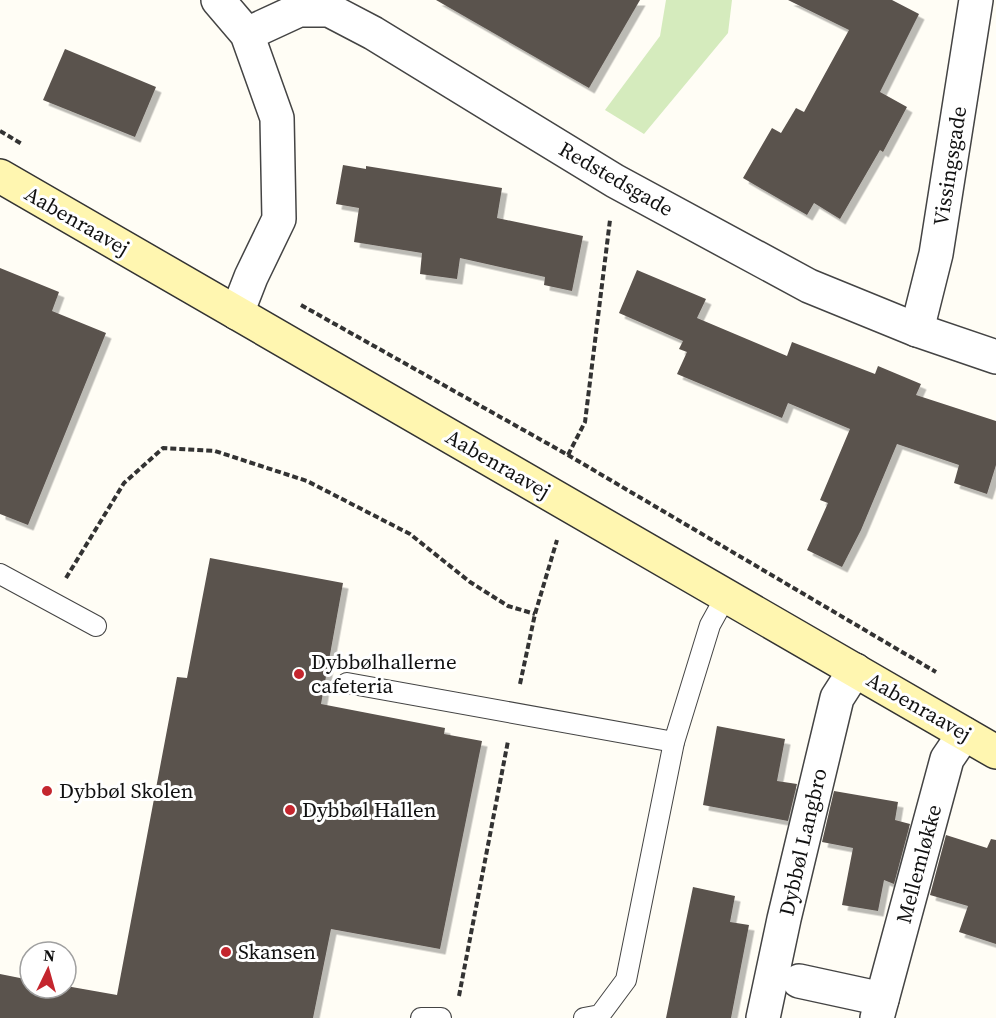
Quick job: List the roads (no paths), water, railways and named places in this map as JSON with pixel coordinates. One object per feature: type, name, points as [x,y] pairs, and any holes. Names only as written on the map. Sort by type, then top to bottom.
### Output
[{"type":"street","points":[[218,0],[247,34],[277,118],[279,219],[251,277],[237,313]]},
{"type":"street","name":"Vissingsgade","points":[[917,330],[936,254],[976,0]]},
{"type":"street","name":"Redstedsgade","points":[[247,34],[299,10],[330,5],[615,181],[808,286],[917,330],[996,357]]},
{"type":"street","name":"Aabenraavej","points":[[0,176],[996,752]]},
{"type":"street","name":"Dybbøl Langbro","points":[[763,1018],[784,919],[837,698],[855,670]]},
{"type":"street","name":"Mellemløkke","points":[[799,981],[880,1008],[947,759],[964,734]]},
{"type":"lane","points":[[0,574],[96,626]]},
{"type":"lane","points":[[584,1018],[600,1015],[626,980],[674,742],[710,625],[726,596]]},
{"type":"lane","points":[[346,684],[674,742]]},
{"type":"lane","points":[[421,1018],[441,1018]]},
{"type":"place","name":"Dybbølhallerne cafeteria","points":[[299,674]]},
{"type":"place","name":"Dybbøl Skolen","points":[[47,791]]},
{"type":"place","name":"Dybbøl Hallen","points":[[290,810]]},
{"type":"place","name":"Skansen","points":[[226,952]]}]
